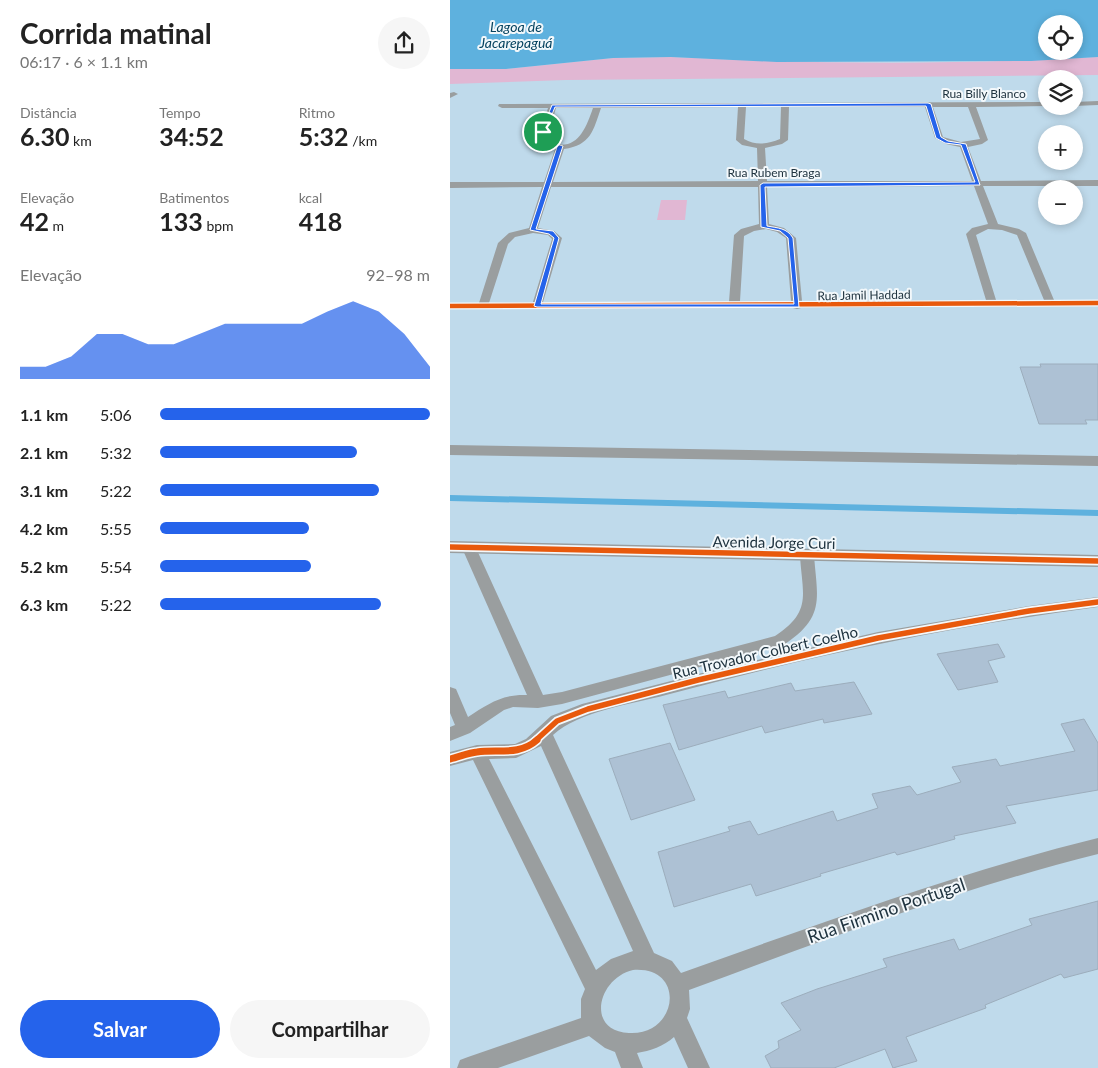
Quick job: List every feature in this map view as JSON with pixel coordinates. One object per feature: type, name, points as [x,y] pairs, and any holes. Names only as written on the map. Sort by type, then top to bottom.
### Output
[{"type":"street","points":[[928,104],[938,138],[947,142],[964,144],[984,140],[971,104]]},
{"type":"street","name":"Rua Billy Blanco","points":[[502,106],[1038,104]]},
{"type":"street","points":[[1083,104],[1098,104]]},
{"type":"street","points":[[742,105],[740,140],[747,144],[761,146],[784,140],[785,105]]},
{"type":"street","points":[[553,106],[542,142],[560,146],[576,144],[587,137],[598,106]]},
{"type":"street","points":[[964,144],[994,227]]},
{"type":"street","points":[[533,230],[560,146]]},
{"type":"street","points":[[761,146],[764,227]]},
{"type":"street","name":"Rua Rubem Braga","points":[[450,185],[1098,183]]},
{"type":"street","points":[[734,305],[739,235],[752,228],[764,227],[782,230],[791,238],[797,306]]},
{"type":"street","points":[[992,304],[971,234],[978,228],[994,227],[1021,233],[1050,302]]},
{"type":"street","points":[[483,306],[503,243],[512,235],[533,230],[551,233],[557,238],[537,306]]},
{"type":"street","name":"Rua Jamil Haddad","points":[[450,306],[797,306],[1098,303]]},
{"type":"street","points":[[450,450],[1098,461]]},
{"type":"street","name":"Avenida Jorge Curi","points":[[450,547],[1098,560]]},
{"type":"street","points":[[469,548],[538,702]]},
{"type":"street","points":[[450,694],[457,731],[498,706],[512,701],[538,702],[562,698],[785,637],[798,628],[810,610],[807,555]]},
{"type":"street","name":"Rua Trovador Colbert Coelho","points":[[450,759],[477,752],[516,751],[532,744],[557,721],[588,709],[698,680],[878,638],[1029,611],[1098,602]]},
{"type":"street","points":[[544,732],[647,960]]},
{"type":"street","points":[[477,752],[595,988]]},
{"type":"street","name":"Rua Firmino Portugal","points":[[678,984],[959,883],[1051,856],[1098,846]]},
{"type":"street","points":[[647,960],[666,968],[678,984],[682,1002],[677,1020],[664,1037],[628,1058],[606,1041],[593,1024],[590,1006],[595,988],[609,971],[627,962],[647,960]]},
{"type":"street","points":[[677,1020],[699,1068]]},
{"type":"street","points":[[468,1068],[593,1024]]},
{"type":"shaded area","points":[[671,57],[884,63],[1083,60],[1083,58],[1098,57],[1098,75],[1083,75],[1083,70],[1038,70],[1038,76],[566,80],[450,84],[450,69],[506,69],[613,58]]},
{"type":"shaded area","points":[[661,200],[687,200],[685,220],[657,220]]},
{"type":"water","name":"Lagoa de Jacarepaguá","points":[[450,0],[1098,0],[1098,57],[1083,58],[1083,15],[1038,15],[1038,60],[1048,60],[777,62],[671,57],[613,58],[506,69],[450,69]]},
{"type":"building","points":[[1040,364],[1098,364],[1098,420],[1085,420],[1087,424],[1039,424],[1020,367],[1041,367]]},
{"type":"building","points":[[998,644],[1005,657],[988,661],[998,682],[958,690],[937,654]]},
{"type":"building","points":[[854,682],[872,714],[824,723],[823,719],[765,733],[762,726],[679,750],[663,705],[725,691],[728,698],[791,683],[795,691]]},
{"type":"building","points":[[1084,719],[1098,743],[1098,790],[1006,806],[1016,823],[954,836],[955,839],[897,855],[895,852],[820,874],[821,876],[756,896],[751,884],[674,907],[658,852],[730,831],[728,827],[750,821],[758,835],[833,811],[837,821],[878,808],[872,794],[910,786],[917,795],[961,782],[952,767],[996,759],[1000,766],[1075,751],[1061,724]]},
{"type":"building","points":[[670,743],[695,800],[631,820],[609,759]]},
{"type":"building","points":[[1098,901],[1098,969],[1064,978],[1061,974],[985,1005],[986,1008],[906,1037],[917,1061],[893,1068],[885,1049],[834,1068],[771,1068],[765,1056],[779,1048],[778,1041],[801,1030],[781,1003],[817,989],[887,967],[883,959],[954,939],[959,950],[1032,925],[1029,919]]},
{"type":"waterway","points":[[450,498],[1098,513]]},
{"type":"cycle path","points":[[450,306],[1098,303]]},
{"type":"cycle path","points":[[450,547],[1098,561]]},
{"type":"cycle path","points":[[450,759],[477,752],[516,751],[532,744],[557,721],[588,709],[698,680],[878,638],[1029,611],[1098,602]]},
{"type":"route","points":[[928,104],[938,138],[955,144],[964,144],[978,184],[763,185],[764,227],[782,230],[791,238],[797,306],[537,306],[557,238],[551,233],[533,230],[560,146],[550,146],[542,142],[543,132],[553,106],[928,104]]}]
